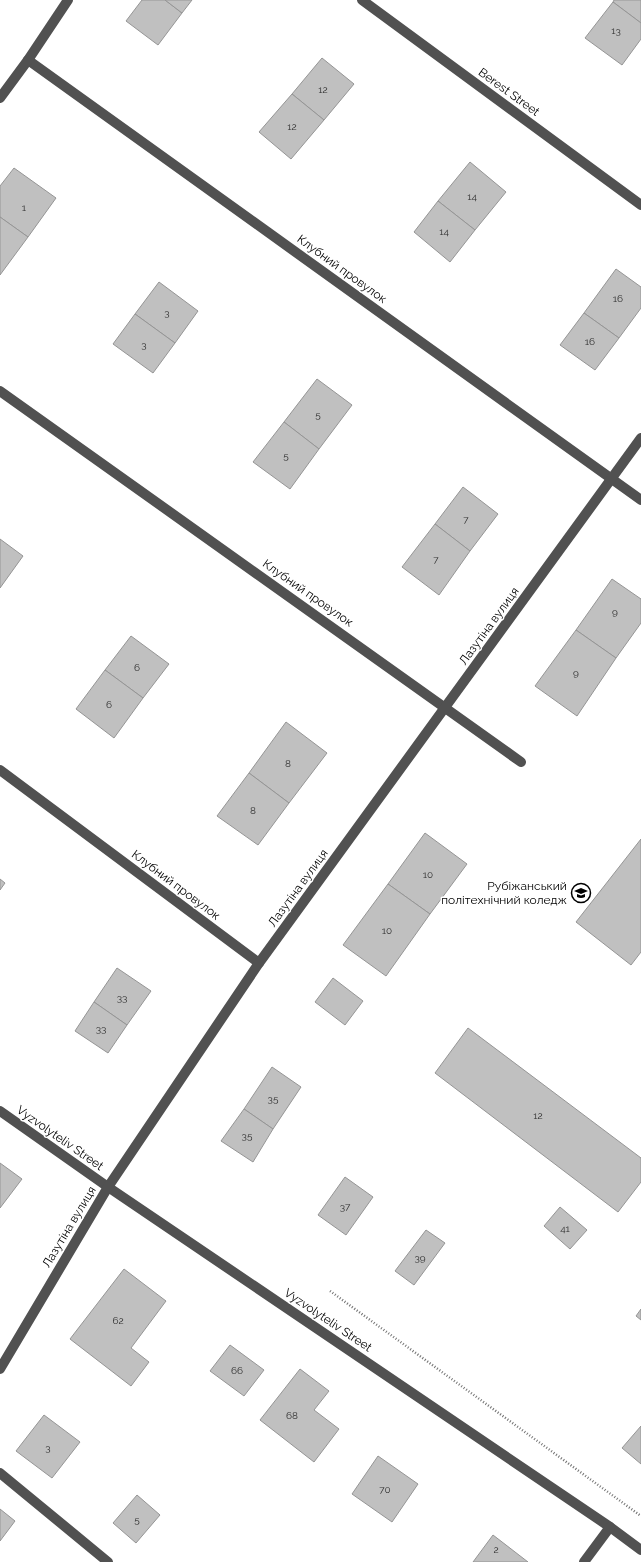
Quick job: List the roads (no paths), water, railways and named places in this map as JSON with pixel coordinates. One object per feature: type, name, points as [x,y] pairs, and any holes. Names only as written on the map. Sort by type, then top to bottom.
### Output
[{"type":"street","points":[[0,98],[28,60],[68,0]]},
{"type":"street","name":"Berest Street","points":[[362,0],[641,205]]},
{"type":"street","name":"Клубний провулок","points":[[28,60],[641,500]]},
{"type":"street","name":"Клубний провулок","points":[[0,390],[521,762]]},
{"type":"street","name":"Лазутіна вулиця","points":[[0,1369],[108,1187],[259,963],[641,438]]},
{"type":"street","name":"Клубний провулок","points":[[0,770],[259,963]]},
{"type":"street","name":"Vyzvolyteliv Street","points":[[0,1111],[108,1187],[610,1527],[641,1550]]},
{"type":"street","points":[[0,1473],[108,1562]]},
{"type":"street","points":[[584,1562],[610,1527]]},
{"type":"place","name":"Рубіжанський політехнічний коледж","points":[[581,893]]}]
